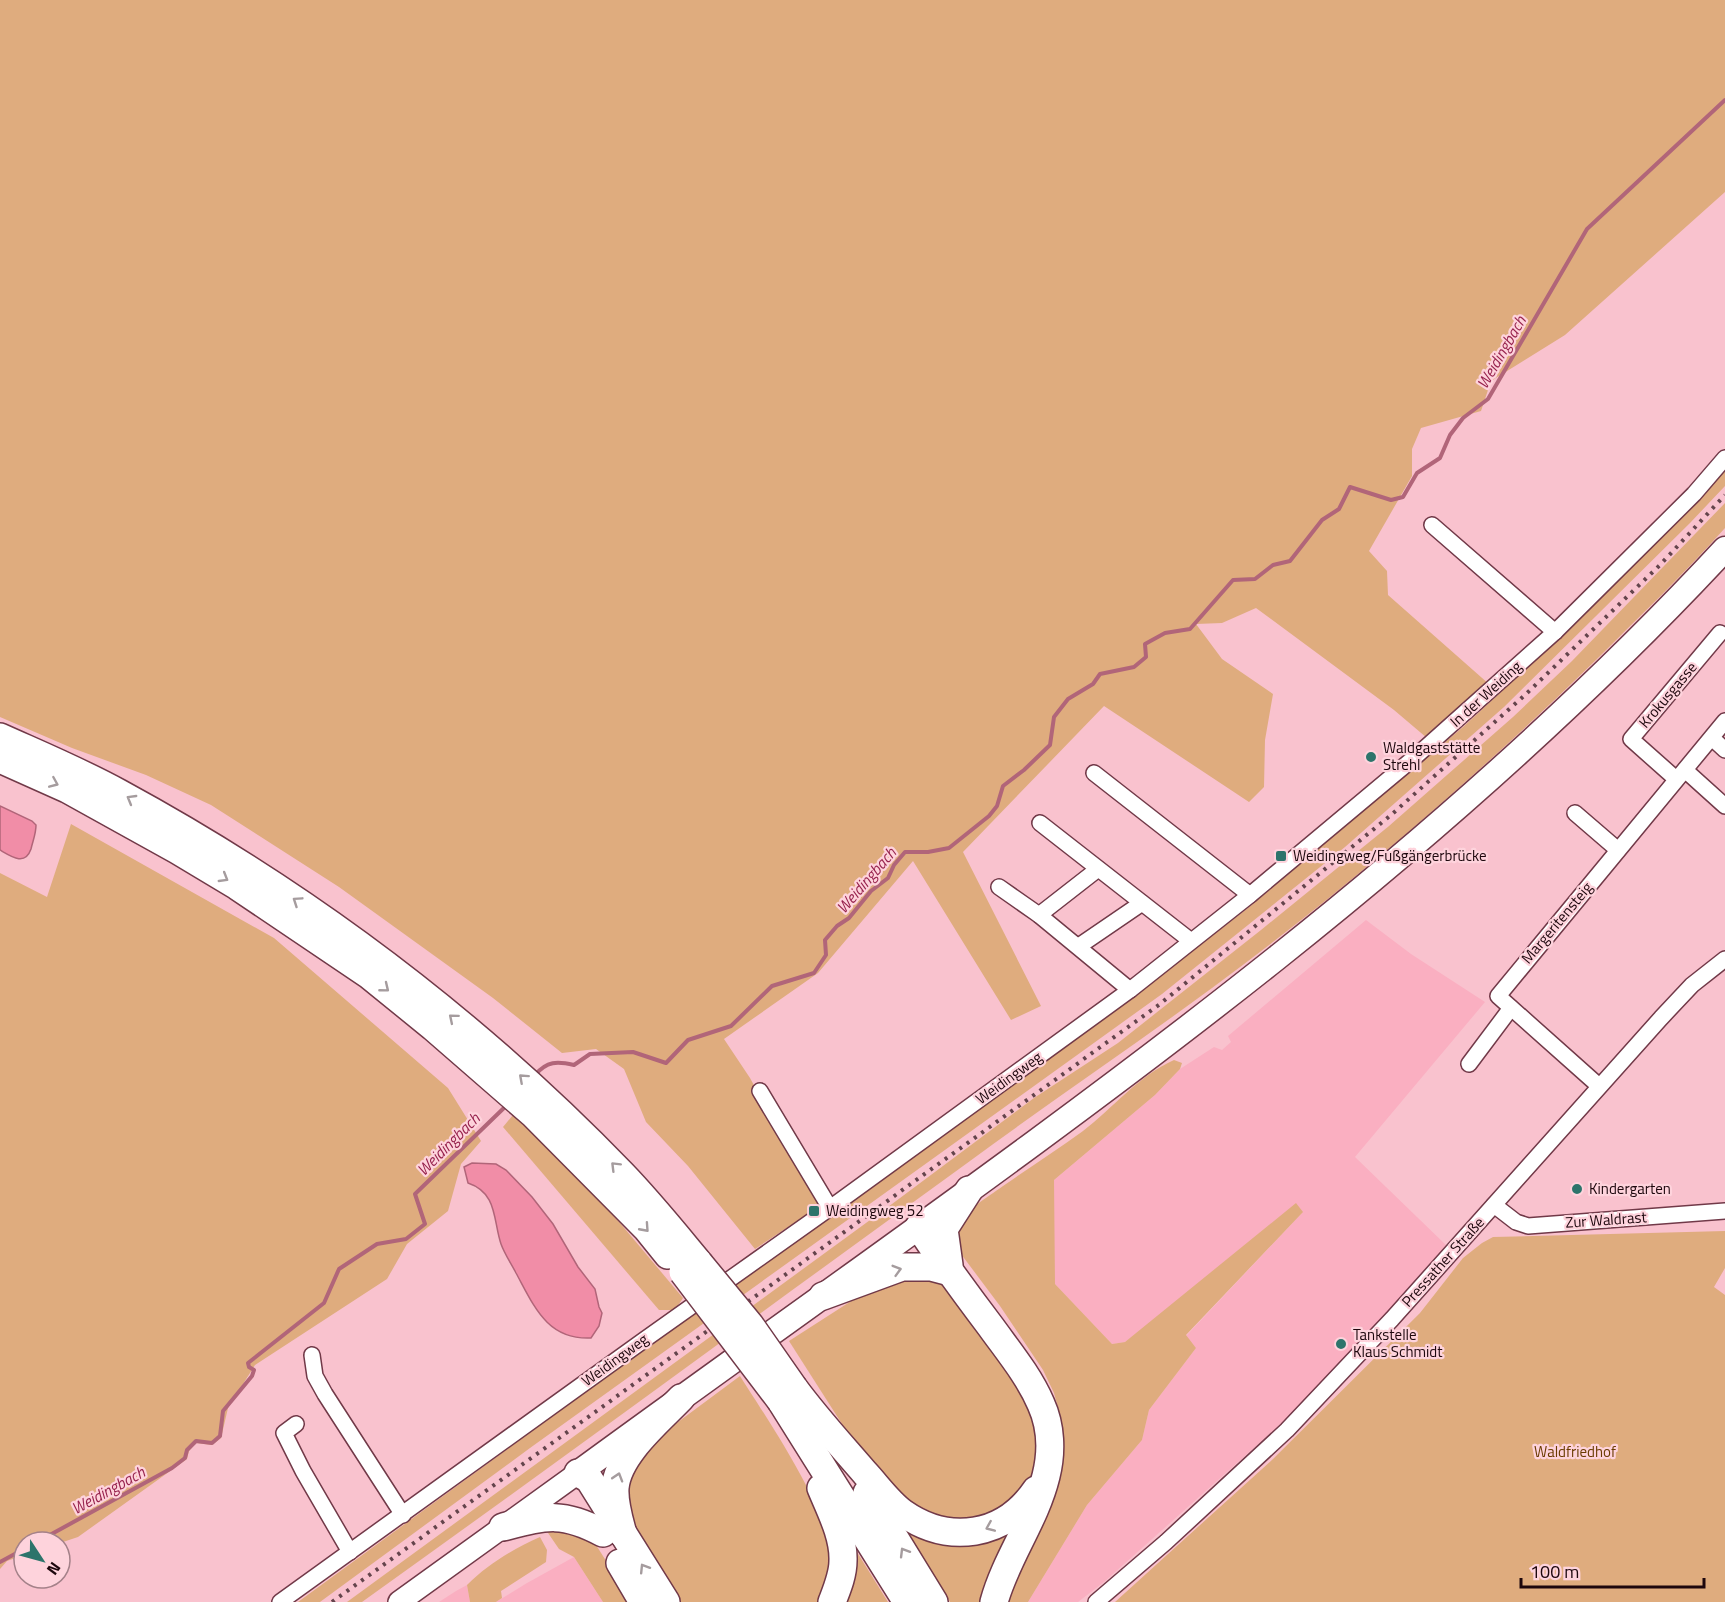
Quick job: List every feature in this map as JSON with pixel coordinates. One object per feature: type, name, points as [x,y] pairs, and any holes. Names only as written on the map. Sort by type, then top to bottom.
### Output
[{"type":"highway","points":[[0,737],[117,792],[246,867],[312,911],[413,984],[490,1063],[540,1107],[639,1221],[691,1268],[884,1520],[934,1602]]},
{"type":"highway","points":[[0,759],[85,798],[237,886],[369,975],[433,1027],[490,1063]]},
{"type":"highway","points":[[950,1272],[944,1229],[969,1190]]},
{"type":"highway","points":[[919,1227],[1025,1374],[1042,1405],[1048,1427],[1050,1449],[1036,1510],[1000,1580],[994,1602]]},
{"type":"highway","points":[[823,1296],[902,1267],[931,1267],[950,1272]]},
{"type":"highway","points":[[643,1602],[613,1534],[615,1486],[628,1455],[681,1398]]},
{"type":"highway","points":[[796,1407],[902,1512],[926,1527],[955,1534],[982,1531],[1011,1518],[1031,1498],[1046,1474]]},
{"type":"highway","points":[[796,1407],[839,1533],[843,1561],[832,1602]]},
{"type":"highway","points":[[796,1407],[907,1602]]},
{"type":"highway","points":[[578,1473],[579,1488],[666,1602]]},
{"type":"highway","points":[[503,1527],[541,1518],[558,1517],[574,1520],[613,1534]]},
{"type":"main road","points":[[399,1602],[919,1227],[1203,1017],[1445,820],[1533,741],[1628,649],[1725,549]]},
{"type":"street","name":"In der Weiding","points":[[1361,802],[1555,632],[1694,494],[1725,458]]},
{"type":"street","points":[[1431,525],[1555,632]]},
{"type":"street","name":"Krokusgasse","points":[[1680,774],[1631,739],[1720,633]]},
{"type":"street","name":"Margeritensteig","points":[[1511,1008],[1498,996],[1725,722]]},
{"type":"street","points":[[1712,738],[1725,750]]},
{"type":"street","points":[[1094,773],[1250,896]]},
{"type":"street","points":[[1680,774],[1725,806]]},
{"type":"street","name":"Weidingweg","points":[[280,1602],[1130,990],[1250,896],[1361,802]]},
{"type":"street","points":[[1575,813],[1618,850]]},
{"type":"street","points":[[1040,824],[1191,941]]},
{"type":"street","points":[[1040,915],[1098,868]]},
{"type":"street","points":[[999,887],[1040,915],[1130,990]]},
{"type":"street","points":[[1079,946],[1142,903]]},
{"type":"street","name":"Pressather Straße","points":[[1095,1602],[1166,1542],[1287,1430],[1392,1320],[1692,984],[1725,958]]},
{"type":"street","points":[[1469,1064],[1511,1008],[1599,1086]]},
{"type":"street","points":[[760,1091],[830,1208]]},
{"type":"street","name":"Zur Waldrast","points":[[1494,1205],[1516,1222],[1528,1226],[1725,1211]]},
{"type":"street","points":[[312,1355],[315,1376],[325,1394],[403,1515]]},
{"type":"street","points":[[296,1424],[284,1433],[350,1552]]},
{"type":"shaded area","points":[[0,806],[36,825],[31,849],[22,859],[0,850]]},
{"type":"shaded area","points":[[1366,920],[1411,954],[1485,1002],[1355,1157],[1448,1247],[1293,1413],[1104,1582],[1078,1602],[1028,1602],[1087,1505],[1142,1440],[1149,1410],[1196,1348],[1186,1336],[1303,1212],[1125,1342],[1112,1344],[1054,1283],[1054,1180],[1155,1095],[1180,1069],[1214,1047],[1222,1050],[1231,1042],[1228,1036]]},
{"type":"shaded area","points":[[472,1163],[496,1164],[506,1170],[532,1197],[553,1224],[578,1267],[595,1289],[602,1313],[599,1326],[591,1338],[563,1333],[544,1319],[536,1309],[503,1248],[490,1201],[478,1188],[468,1183],[464,1167]]},
{"type":"shaded area","points":[[574,1557],[603,1602],[496,1602],[527,1583]]},
{"type":"shaded area","points":[[467,1585],[470,1602],[439,1602],[456,1591]]},
{"type":"green space","points":[[0,0],[1725,0],[1725,192],[1565,335],[1491,381],[1481,411],[1421,428],[1412,449],[1412,476],[1369,551],[1387,571],[1388,595],[1490,685],[1427,738],[1394,710],[1256,608],[1222,623],[1196,624],[1222,659],[1273,694],[1265,740],[1264,787],[1249,802],[1104,706],[963,852],[1041,1006],[1011,1020],[913,861],[818,973],[724,1039],[750,1078],[820,1206],[755,1249],[688,1166],[646,1122],[624,1069],[596,1049],[562,1053],[493,998],[339,887],[211,805],[146,775],[72,748],[0,717]]},
{"type":"green space","points":[[1725,465],[1725,486],[1504,707],[1345,847],[1162,994],[530,1448],[320,1602],[298,1602],[847,1201],[1138,993],[1248,908],[1463,727],[1502,691],[1631,563]]},
{"type":"green space","points":[[1725,503],[1725,528],[1597,659],[1458,789],[1313,911],[1182,1010],[1000,1139],[362,1602],[347,1602],[1034,1098],[1118,1043],[1261,930],[1389,826],[1513,717],[1572,661]]},
{"type":"green space","points":[[71,824],[274,938],[448,1088],[481,1141],[461,1164],[448,1211],[407,1244],[387,1279],[255,1365],[228,1408],[221,1438],[212,1445],[196,1443],[189,1451],[187,1459],[78,1537],[72,1539],[72,1530],[12,1530],[12,1559],[0,1569],[0,873],[47,897]]},
{"type":"green space","points":[[1174,1060],[1182,1063],[1180,1069],[1155,1095],[1054,1180],[1055,1284],[1112,1344],[1125,1342],[1296,1203],[1303,1212],[1186,1335],[1196,1348],[1149,1410],[1142,1440],[1087,1505],[1028,1602],[1003,1602],[1061,1446],[1061,1419],[1054,1393],[1043,1370],[1000,1306],[961,1254],[955,1229],[976,1205],[1083,1131],[1137,1083]]},
{"type":"green space","points":[[513,1115],[569,1167],[683,1298],[675,1310],[659,1310],[503,1127]]},
{"type":"green space","name":"Waldfriedhof","points":[[1725,1231],[1725,1268],[1714,1287],[1725,1295],[1725,1602],[1115,1602],[1273,1459],[1420,1313],[1463,1258],[1482,1243],[1493,1237]]},
{"type":"green space","points":[[906,1276],[943,1282],[1021,1385],[1039,1436],[1033,1481],[991,1520],[922,1518],[865,1460],[789,1341],[859,1296]]},
{"type":"green space","points":[[740,1376],[798,1469],[823,1523],[830,1547],[831,1567],[820,1602],[675,1602],[626,1517],[627,1468],[670,1428]]},
{"type":"green space","points":[[900,1519],[1022,1519],[983,1602],[950,1602]]},
{"type":"green space","points":[[572,1529],[591,1537],[632,1602],[603,1602],[574,1557],[559,1549],[546,1530]]},
{"type":"green space","points":[[847,1536],[888,1602],[841,1602]]},
{"type":"green space","points":[[540,1537],[547,1550],[546,1562],[501,1591],[502,1598],[496,1602],[470,1602],[467,1585],[475,1577],[501,1558]]},
{"type":"waterway","name":"Weidingbach","points":[[535,1075],[548,1065],[557,1063],[574,1065],[590,1054],[633,1052],[666,1063],[688,1040],[731,1026],[772,986],[814,973],[826,955],[825,940],[837,926],[849,918],[871,891],[888,878],[894,865],[905,852],[928,852],[949,848],[989,816],[997,806],[1003,786],[1050,745],[1054,717],[1068,699],[1093,684],[1100,674],[1134,667],[1146,657],[1145,644],[1165,633],[1190,629],[1233,580],[1255,579],[1273,565],[1290,561],[1322,520],[1339,509],[1350,487],[1391,500],[1403,497],[1417,473],[1440,458],[1450,435],[1463,418],[1488,399],[1587,229],[1725,100]]},
{"type":"waterway","name":"Weidingbach","points":[[59,1530],[172,1468],[185,1458],[187,1450],[196,1441],[212,1443],[220,1436],[223,1411],[252,1376],[254,1370],[249,1367],[248,1363],[324,1303],[339,1269],[377,1244],[406,1239],[425,1224],[415,1194],[507,1105]]},
{"type":"waterway","name":"Weidingbach","points":[[0,1562],[12,1556]]},
{"type":"railway","points":[[332,1602],[1160,1004],[1391,815],[1525,695],[1660,565],[1725,495]]},
{"type":"place","name":"Waldgaststätte Strehl","points":[[1371,757]]},
{"type":"place","name":"Weidingweg/Fußgängerbrücke","points":[[1281,856]]},
{"type":"place","name":"Kindergarten","points":[[1577,1189]]},
{"type":"place","name":"Weidingweg 52","points":[[814,1211]]},
{"type":"place","name":"Tankstelle Klaus Schmidt","points":[[1341,1344]]}]
